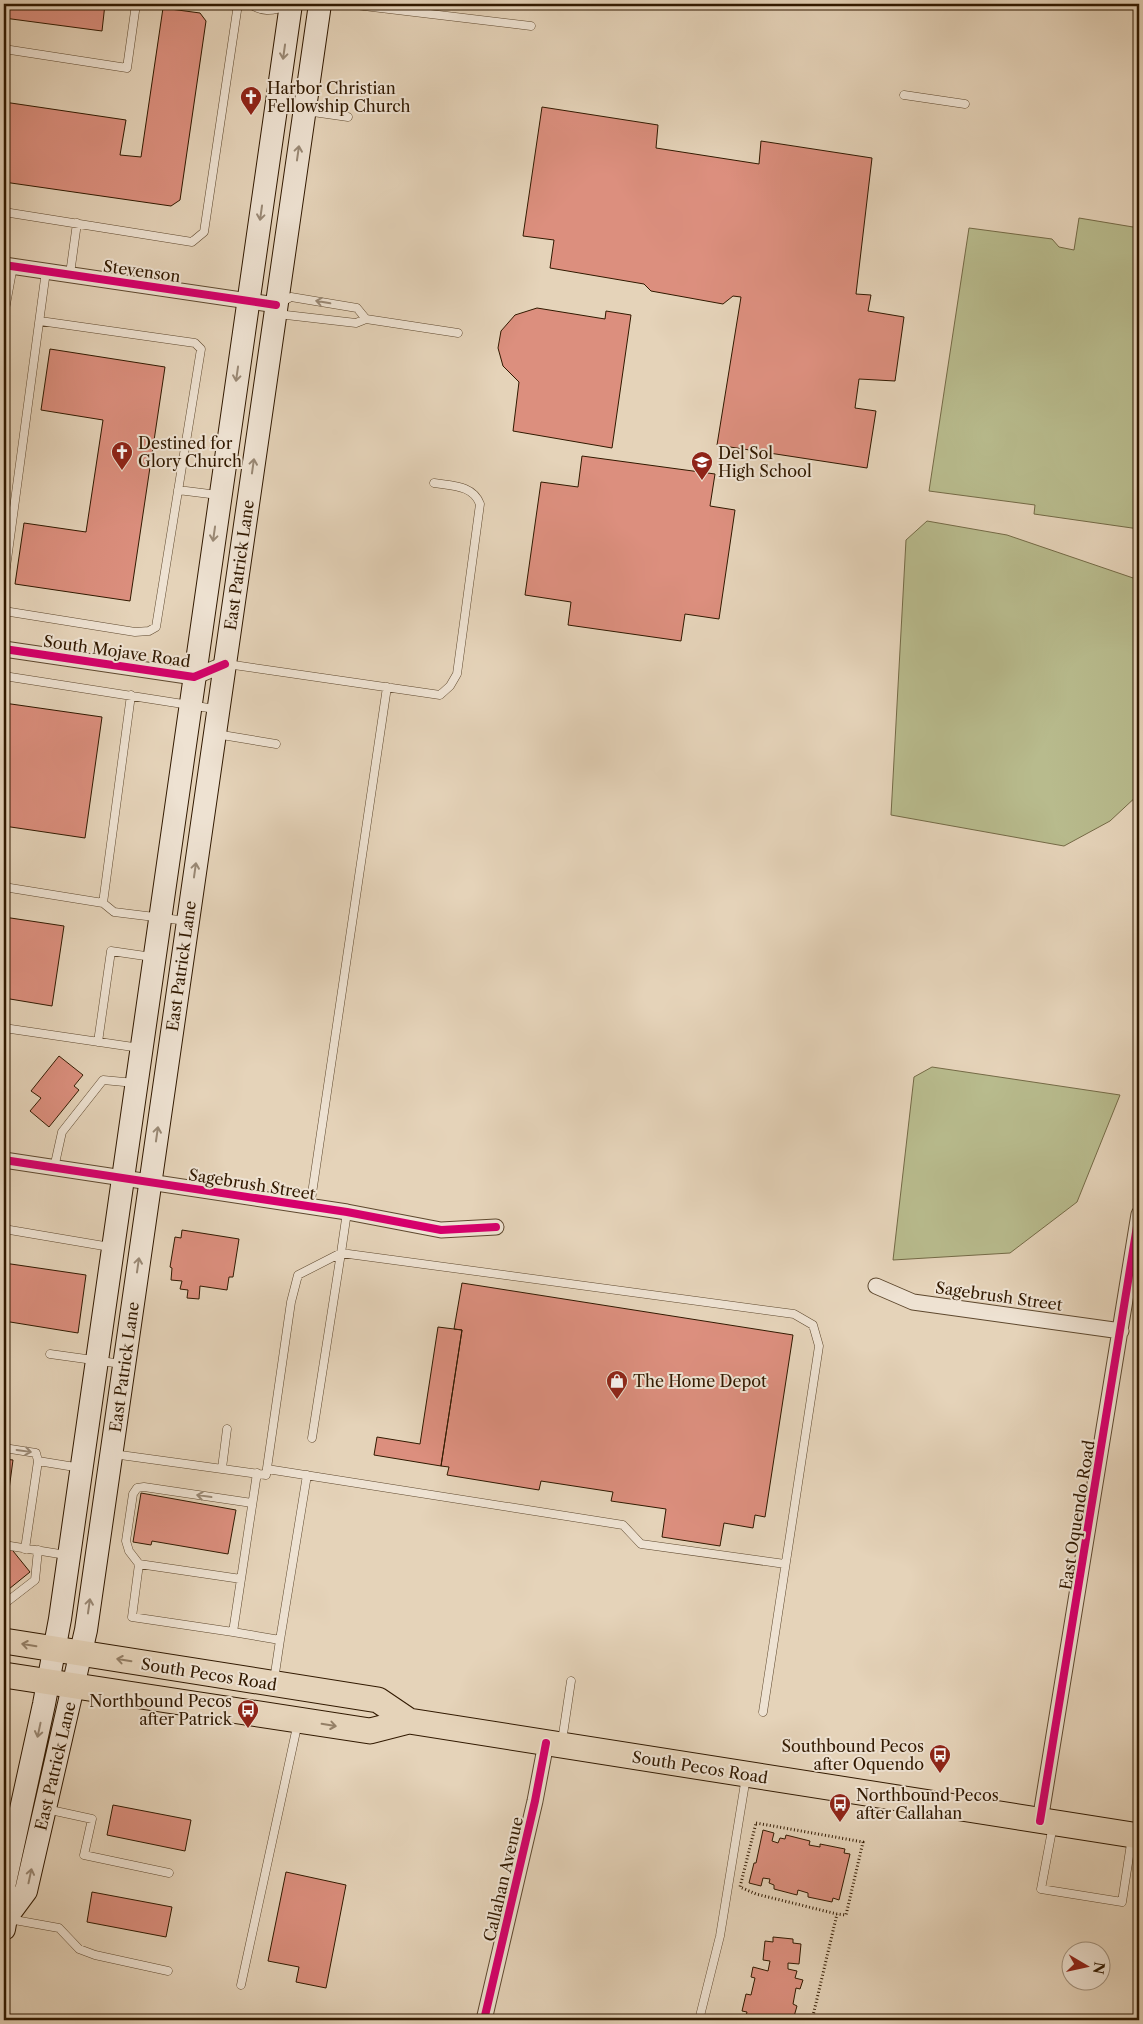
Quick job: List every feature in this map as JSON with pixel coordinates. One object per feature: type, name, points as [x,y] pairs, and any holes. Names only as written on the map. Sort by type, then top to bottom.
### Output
[{"type":"main road","name":"East Patrick Lane","points":[[5,1924],[4,1887],[55,1649],[291,4]]},
{"type":"main road","name":"East Patrick Lane","points":[[5,1924],[26,1891],[81,1654],[320,4]]},
{"type":"main road","name":"South Pecos Road","points":[[4,1641],[378,1700],[409,1721]]},
{"type":"main road","name":"South Pecos Road","points":[[4,1675],[370,1731],[409,1721],[1136,1836]]},
{"type":"street","name":"Stevenson","points":[[8,265],[276,305]]},
{"type":"street","name":"South Mojave Road","points":[[4,649],[194,677],[224,664]]},
{"type":"street","name":"Sagebrush Street","points":[[4,1160],[347,1212],[441,1230],[496,1227]]},
{"type":"street","name":"East Oquendo Road","points":[[1047,1822],[1139,1214]]},
{"type":"street","name":"Sagebrush Street","points":[[876,1286],[913,1302],[1121,1331]]},
{"type":"street","name":"Callahan Avenue","points":[[484,2020],[535,1801],[553,1744]]},
{"type":"lane","points":[[4,49],[127,68],[136,4]]},
{"type":"lane","points":[[4,212],[192,242],[204,232],[238,4]]},
{"type":"lane","points":[[250,4],[257,8],[276,11],[291,4]]},
{"type":"lane","points":[[347,4],[531,26]]},
{"type":"lane","points":[[904,95],[965,104]]},
{"type":"lane","points":[[304,110],[348,117]]},
{"type":"lane","points":[[70,274],[77,224]]},
{"type":"lane","points":[[4,315],[8,265]]},
{"type":"lane","points":[[4,582],[46,271]]},
{"type":"lane","points":[[366,319],[357,308],[291,297],[276,305],[286,315],[356,323],[366,319],[458,333]]},
{"type":"lane","points":[[4,611],[135,632],[149,631],[156,627],[200,349],[195,343],[40,321]]},
{"type":"lane","points":[[224,664],[440,695],[450,686],[457,674],[480,504],[477,496],[465,488],[434,483]]},
{"type":"lane","points":[[178,490],[220,495]]},
{"type":"lane","points":[[4,676],[217,709]]},
{"type":"lane","points":[[310,1207],[387,687]]},
{"type":"lane","points":[[103,903],[131,696]]},
{"type":"lane","points":[[214,734],[276,744]]},
{"type":"lane","points":[[4,888],[103,903],[114,912],[187,921]]},
{"type":"lane","points":[[98,1042],[112,951],[154,957]]},
{"type":"lane","points":[[4,1028],[141,1048]]},
{"type":"lane","points":[[54,1168],[62,1132],[103,1080],[137,1084]]},
{"type":"lane","points":[[312,1438],[347,1212]]},
{"type":"lane","points":[[4,1230],[113,1248]]},
{"type":"lane","points":[[111,1453],[266,1475],[291,1302],[298,1275],[341,1253],[794,1314],[814,1326],[819,1346],[763,1712]]},
{"type":"lane","points":[[50,1354],[124,1364]]},
{"type":"lane","points":[[222,1468],[228,1429]]},
{"type":"lane","points":[[4,1448],[36,1453],[38,1462],[25,1549]]},
{"type":"lane","points":[[38,1462],[81,1468]]},
{"type":"lane","points":[[267,1469],[623,1525],[641,1544],[785,1564]]},
{"type":"lane","points":[[233,1632],[257,1473]]},
{"type":"lane","points":[[274,1684],[307,1475]]},
{"type":"lane","points":[[241,1579],[139,1564],[129,1551],[126,1542],[133,1494],[137,1488],[144,1487],[252,1503]]},
{"type":"lane","points":[[4,1545],[68,1555]]},
{"type":"lane","points":[[4,1604],[35,1580],[38,1550]]},
{"type":"lane","points":[[139,1564],[132,1616],[280,1640]]},
{"type":"lane","points":[[553,1744],[571,1682]]},
{"type":"lane","points":[[241,1985],[299,1720]]},
{"type":"lane","points":[[699,2020],[720,1936],[746,1775]]},
{"type":"lane","points":[[44,1809],[92,1819],[84,1855],[169,1873]]},
{"type":"lane","points":[[1047,1822],[1040,1889],[1068,1894],[1122,1902],[1136,1836]]},
{"type":"lane","points":[[5,1924],[59,1928],[79,1949],[95,1955],[168,1971]]},
{"type":"path","points":[[756,1824],[863,1842],[846,1915],[837,1914],[756,1894],[740,1887],[756,1824]]},
{"type":"path","points":[[812,2020],[837,1914]]},
{"type":"green space","points":[[1079,218],[1139,228],[1139,529],[1034,514],[1035,505],[929,491],[969,228],[1052,239],[1059,247],[1074,250]]},
{"type":"green space","points":[[927,521],[1007,535],[1139,580],[1139,794],[1110,821],[1064,846],[891,815],[906,540]]},
{"type":"green space","points":[[932,1067],[1120,1095],[1077,1202],[1010,1253],[893,1260],[914,1077]]},
{"type":"building","points":[[4,4],[105,4],[102,31],[4,18]]},
{"type":"building","points":[[163,8],[200,13],[206,21],[180,200],[171,206],[4,182],[4,102],[126,120],[120,155],[141,157]]},
{"type":"building","points":[[542,107],[658,125],[656,148],[759,164],[761,141],[872,158],[856,294],[871,295],[868,311],[904,317],[895,381],[859,379],[855,408],[876,411],[867,468],[717,445],[741,297],[733,296],[723,304],[651,291],[644,284],[550,268],[554,240],[523,236]]},
{"type":"building","points":[[537,308],[605,319],[606,311],[631,315],[612,448],[513,431],[519,382],[503,366],[498,348],[501,331],[515,315]]},
{"type":"building","name":"Destined for Glory Church","points":[[50,349],[165,367],[130,601],[15,584],[24,523],[86,532],[103,420],[41,410]]},
{"type":"building","points":[[582,456],[715,474],[710,506],[735,510],[719,619],[685,614],[681,641],[568,625],[571,602],[525,595],[541,482],[578,487]]},
{"type":"building","points":[[4,703],[102,717],[85,838],[4,826]]},
{"type":"building","points":[[4,917],[64,926],[52,1006],[4,998]]},
{"type":"building","points":[[59,1056],[83,1075],[74,1086],[79,1090],[49,1127],[30,1111],[41,1098],[31,1091]]},
{"type":"building","points":[[182,1230],[239,1239],[233,1277],[229,1277],[227,1290],[200,1286],[199,1299],[187,1298],[188,1290],[180,1289],[182,1281],[171,1280],[172,1268],[170,1267],[175,1237],[181,1238]]},
{"type":"building","points":[[4,1263],[86,1275],[78,1333],[4,1321]]},
{"type":"building","name":"The Home Depot","points":[[462,1283],[793,1335],[765,1517],[755,1515],[753,1528],[724,1523],[720,1546],[662,1537],[666,1509],[611,1501],[613,1492],[541,1481],[539,1490],[447,1475],[449,1467],[441,1466],[462,1330],[454,1329]]},
{"type":"building","points":[[438,1327],[462,1330],[441,1466],[374,1455],[377,1437],[420,1444]]},
{"type":"building","points":[[4,1459],[13,1460],[4,1527]]},
{"type":"building","points":[[141,1493],[236,1510],[228,1554],[152,1541],[151,1545],[133,1542]]},
{"type":"building","points":[[9,1546],[30,1572],[4,1593],[4,1550]]},
{"type":"building","points":[[113,1805],[191,1820],[185,1851],[107,1835]]},
{"type":"building","points":[[763,1830],[774,1833],[772,1841],[778,1843],[780,1838],[785,1839],[786,1835],[810,1841],[809,1845],[820,1847],[820,1844],[845,1849],[844,1853],[850,1854],[839,1900],[833,1898],[832,1902],[808,1897],[808,1893],[798,1890],[797,1895],[774,1889],[774,1885],[769,1883],[770,1879],[763,1878],[761,1886],[749,1883],[754,1863],[756,1863]]},
{"type":"building","points":[[286,1872],[346,1885],[326,1988],[296,1982],[299,1967],[268,1961]]},
{"type":"building","points":[[92,1892],[172,1907],[166,1937],[87,1922]]},
{"type":"building","points":[[773,1937],[793,1939],[793,1943],[801,1944],[799,1964],[788,1963],[788,1969],[797,1971],[795,1978],[803,1980],[800,1989],[796,1988],[793,2004],[797,2006],[793,2020],[745,2020],[747,2012],[742,2011],[746,1994],[751,1995],[755,1978],[751,1977],[753,1967],[768,1971],[770,1961],[763,1960],[765,1941],[773,1942]]},
{"type":"cycle path","points":[[4,265],[276,305]]},
{"type":"cycle path","points":[[4,649],[194,677],[225,664]]},
{"type":"cycle path","points":[[4,1160],[347,1212],[441,1230],[496,1227]]},
{"type":"cycle path","points":[[1040,1821],[1139,1214]]},
{"type":"cycle path","points":[[484,2020],[535,1801],[546,1743]]},
{"type":"place","name":"Harbor Christian Fellowship Church","points":[[251,116]]},
{"type":"place","name":"Destined for Glory Church","points":[[122,471]]},
{"type":"place","name":"Del Sol High School","points":[[702,481]]},
{"type":"place","name":"The Home Depot","points":[[617,1400]]},
{"type":"place","name":"Northbound Pecos after Patrick","points":[[248,1729]]},
{"type":"place","name":"Southbound Pecos after Oquendo","points":[[940,1774]]},
{"type":"place","name":"Northbound Pecos after Callahan","points":[[840,1823]]}]
